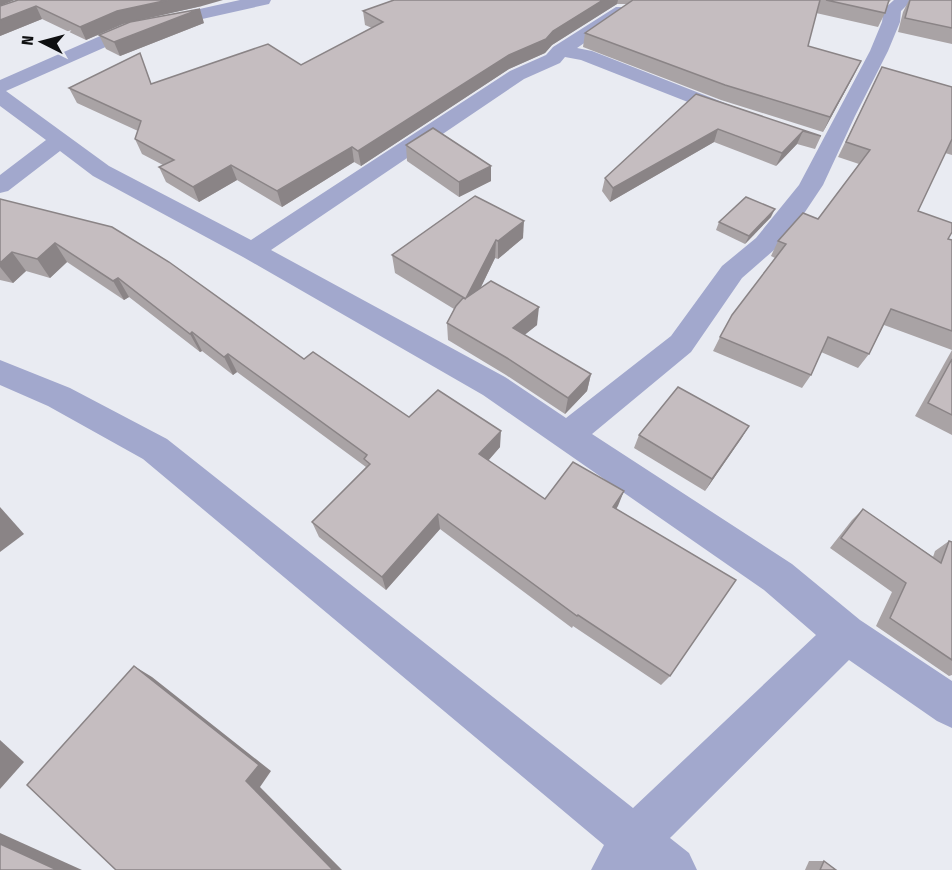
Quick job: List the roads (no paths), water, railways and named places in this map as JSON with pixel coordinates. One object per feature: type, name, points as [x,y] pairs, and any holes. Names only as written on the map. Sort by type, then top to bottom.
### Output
[{"type":"street","points":[[0,87],[129,30],[263,0]]},
{"type":"street","points":[[568,435],[681,344],[732,272],[765,244],[796,207],[811,185],[821,142],[844,116],[879,51],[891,22],[893,9],[904,0]]},
{"type":"street","points":[[252,251],[518,75],[553,59],[560,51],[623,10]]},
{"type":"street","points":[[560,51],[585,55],[713,106],[756,120]]},
{"type":"street","points":[[0,96],[101,171],[252,251],[494,386],[778,577],[846,634],[952,706]]},
{"type":"street","points":[[0,186],[59,141]]},
{"type":"street","points":[[0,372],[59,397],[155,449],[626,854],[672,870]]},
{"type":"street","points":[[626,854],[846,634]]}]
